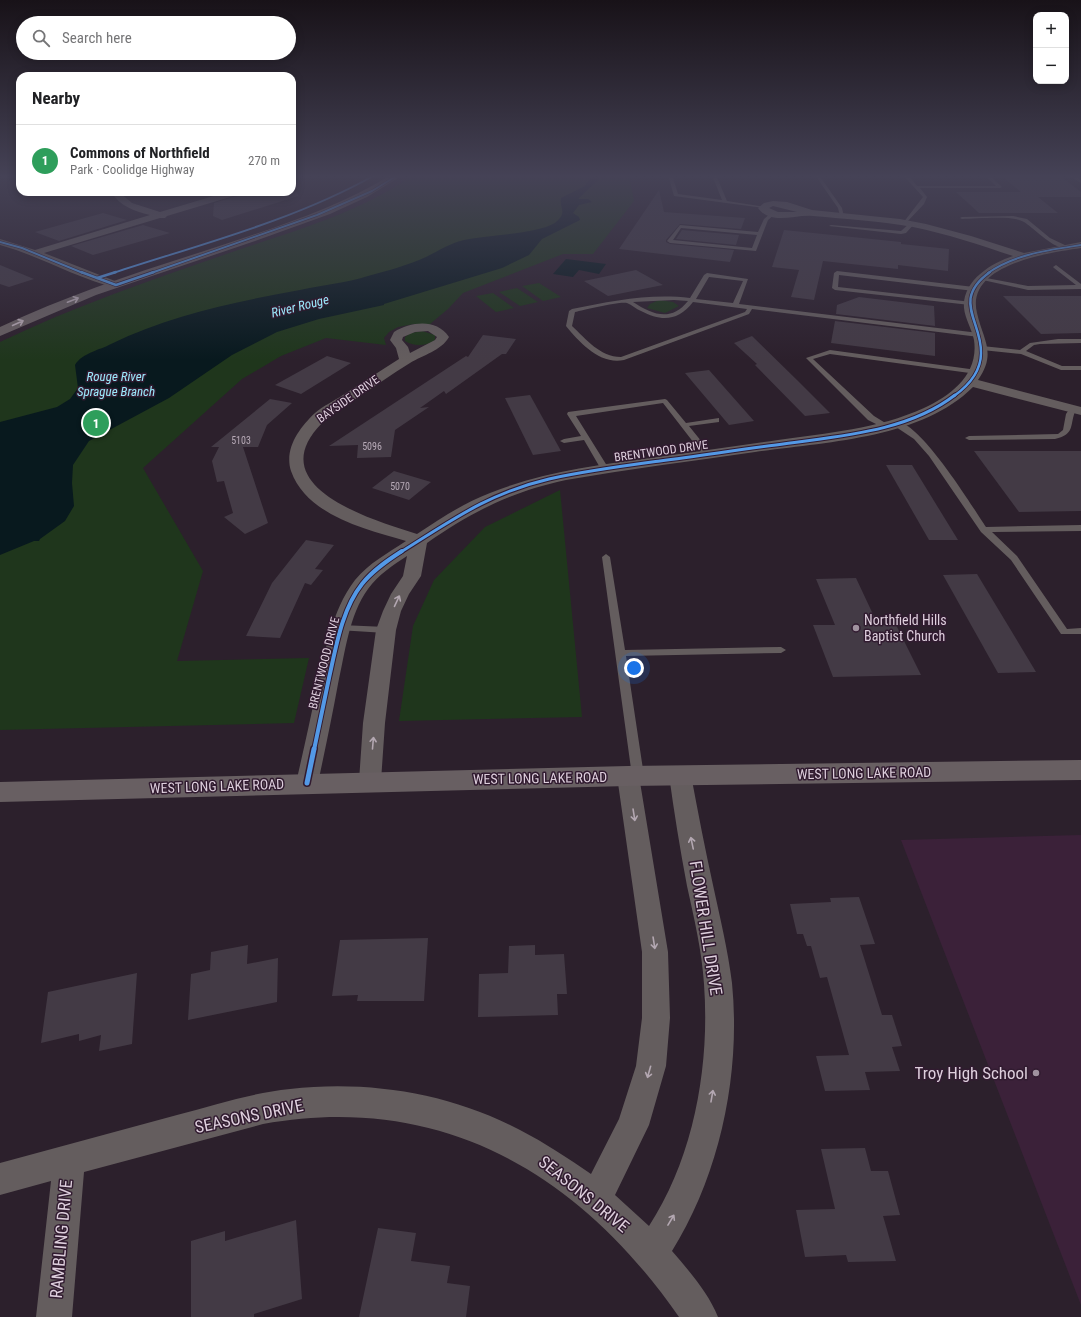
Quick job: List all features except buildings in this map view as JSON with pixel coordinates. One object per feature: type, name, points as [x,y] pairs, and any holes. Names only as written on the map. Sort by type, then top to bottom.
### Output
[{"type":"main road","points":[[52,295],[98,278],[226,236]]},
{"type":"main road","points":[[0,332],[64,304],[116,284],[254,236]]},
{"type":"main road","name":"WEST LONG LAKE ROAD","points":[[0,792],[370,781],[680,775],[1081,770]]},
{"type":"street","points":[[35,253],[92,236]]},
{"type":"street","points":[[963,236],[1023,256]]},
{"type":"street","points":[[0,242],[35,253],[116,284]]},
{"type":"street","points":[[1077,410],[973,377],[982,359],[980,342],[970,311],[970,303],[978,284],[998,267],[1023,256],[1081,245]]},
{"type":"street","name":"BAYSIDE DRIVE","points":[[406,360],[322,415],[314,422],[301,441],[297,459],[300,475],[305,484],[315,496],[326,504],[368,523],[419,540]]},
{"type":"street","name":"BRENTWOOD DRIVE","points":[[307,783],[341,628],[349,607],[363,582],[376,568],[444,523],[471,507],[497,496],[541,481],[604,469],[848,434],[890,425],[913,418],[941,404],[957,394],[973,377]]},
{"type":"street","points":[[370,781],[374,723],[386,630],[392,611],[412,576],[419,540]]},
{"type":"street","name":"FLOWER HILL DRIVE","points":[[651,1253],[674,1215],[688,1183],[701,1143],[717,1065],[719,1027],[718,984],[680,775]]},
{"type":"street","points":[[596,1199],[633,1125],[651,1066],[656,1018],[655,952],[633,776]]},
{"type":"street","name":"SEASONS DRIVE","points":[[0,1179],[240,1114],[289,1104],[334,1101],[382,1105],[424,1110],[454,1119],[492,1134],[534,1154],[565,1175],[596,1199],[651,1253]]},
{"type":"street","name":"RAMBLING DRIVE","points":[[54,1317],[68,1160]]},
{"type":"street","points":[[651,1253],[700,1317]]},
{"type":"lane","points":[[673,236],[670,241],[754,250],[759,236]]},
{"type":"lane","points":[[1045,236],[1066,247]]},
{"type":"lane","points":[[970,303],[835,288],[837,273],[1028,288],[1081,287],[1056,267]]},
{"type":"lane","points":[[629,302],[644,312],[661,316],[677,314],[684,310],[707,275],[746,280],[735,306]]},
{"type":"lane","points":[[750,308],[747,313],[740,316],[622,359],[613,360],[601,356],[569,326],[572,311],[663,298],[691,300],[750,308],[980,342],[1022,352],[1061,368],[1081,368]]},
{"type":"lane","points":[[1022,352],[1028,345],[1041,341],[1081,341]]},
{"type":"lane","points":[[973,377],[830,352],[808,358],[871,418],[917,437],[925,445],[984,530],[1014,558],[1064,632],[1081,632]]},
{"type":"lane","points":[[604,469],[571,414],[665,401],[706,454]]},
{"type":"lane","points":[[969,438],[1055,438],[1064,436],[1067,432],[1068,417],[1077,410]]},
{"type":"lane","points":[[684,425],[716,420]]},
{"type":"lane","points":[[564,441],[585,438]]},
{"type":"lane","points":[[984,530],[1081,528]]},
{"type":"lane","points":[[606,557],[621,652],[633,776]]},
{"type":"lane","points":[[341,628],[386,630]]},
{"type":"lane","points":[[621,652],[781,650]]},
{"type":"shaded area","name":"Troy High School","points":[[1081,835],[1081,1305],[901,840]]},
{"type":"green space","points":[[278,236],[607,236],[593,254],[563,254],[463,293],[448,309],[430,324],[414,324],[398,327],[389,332],[384,338],[386,345],[326,338],[281,356],[242,379],[143,468],[203,571],[177,661],[309,658],[294,723],[0,730],[0,342],[58,316],[177,271]]},
{"type":"green space","points":[[539,283],[561,297],[543,301],[522,286]]},
{"type":"green space","points":[[517,288],[538,302],[520,306],[499,292]]},
{"type":"green space","points":[[493,293],[514,308],[496,312],[476,296]]},
{"type":"green space","points":[[659,300],[673,302],[679,306],[665,313],[647,308],[650,304]]},
{"type":"green space","points":[[422,331],[435,335],[435,340],[428,344],[420,345],[405,341],[405,337],[411,333]]},
{"type":"green space","points":[[560,490],[582,717],[399,721],[413,626],[434,580],[485,527]]},
{"type":"water","name":"Rouge River Sprague Branch","points":[[487,236],[547,236],[542,239],[529,255],[502,268],[384,305],[319,319],[277,332],[232,355],[169,398],[89,441],[73,465],[72,483],[74,506],[65,521],[39,541],[34,541],[0,555],[0,422],[57,407],[70,399],[78,388],[75,365],[82,358],[133,334],[180,317],[251,299],[343,282],[390,270],[412,263],[459,241]]},
{"type":"water","points":[[566,259],[606,264],[599,274],[579,270],[573,277],[553,274]]},
{"type":"cycle path","points":[[97,278],[224,236]]},
{"type":"cycle path","points":[[0,242],[22,248],[116,285],[255,236]]},
{"type":"cycle path","points":[[307,783],[340,632],[350,603],[355,594],[361,584],[376,569],[467,510],[486,500],[513,489],[548,479],[603,469],[830,437],[882,428],[931,410],[951,398],[969,383],[980,364],[980,341],[971,313],[970,304],[974,289],[983,276],[997,267],[1031,254],[1081,245]]},
{"type":"place","name":"Commons of Northfield","points":[[96,423]]},
{"type":"place","name":"Northfield Hills Baptist Church","points":[[856,628]]},
{"type":"place","name":"Troy High School","points":[[1036,1073]]},
{"type":"water label","name":"River Rouge","points":[[300,306]]}]
